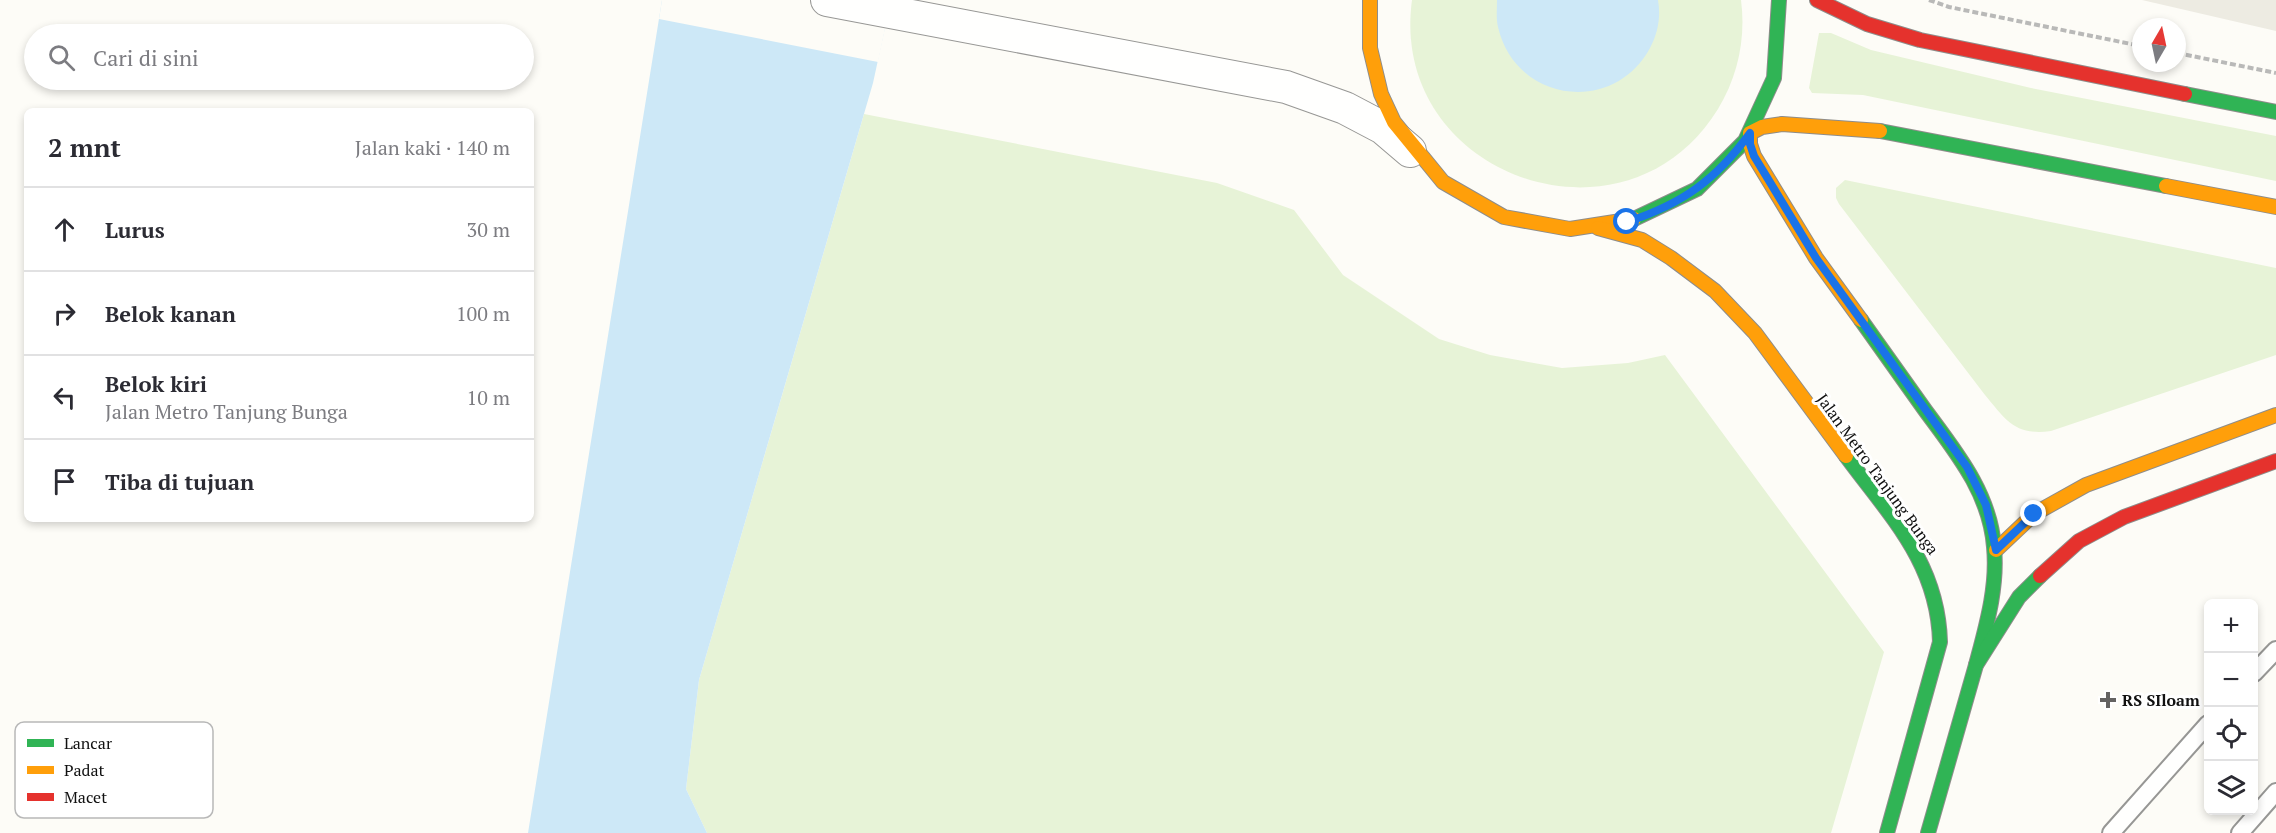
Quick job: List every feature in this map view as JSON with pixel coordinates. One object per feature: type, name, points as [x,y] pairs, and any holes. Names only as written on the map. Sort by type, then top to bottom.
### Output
[{"type":"main road","points":[[1370,0],[1369,44],[1375,76],[1386,108],[1417,156],[1437,177],[1460,194],[1485,208],[1512,220],[1569,229],[1598,228],[1654,213],[1684,198],[1711,179],[1734,154],[1750,133],[1762,111],[1774,78],[1780,43],[1779,0]]},
{"type":"main road","points":[[1817,0],[1876,29],[1920,40],[2276,112]]},
{"type":"main road","points":[[1750,133],[1761,127],[1782,124],[1871,129],[2276,207]]},
{"type":"main road","points":[[1750,133],[1750,144],[1754,156],[1816,258],[1967,467],[1986,505],[1996,550],[1994,594],[1928,833]]},
{"type":"main road","name":"Jalan Metro Tanjung Bunga","points":[[1598,228],[1642,240],[1715,291],[1755,333],[1912,546],[1926,569],[1934,588],[1940,615],[1940,642],[1887,833]]},
{"type":"main road","points":[[1996,550],[2034,514],[2086,485],[2276,416]]},
{"type":"main road","points":[[1976,665],[2019,597],[2079,541],[2124,517],[2276,461]]},
{"type":"street","points":[[827,0],[1286,87],[1345,108],[1383,128],[1417,156]]},
{"type":"lane","points":[[2258,668],[2276,650]]},
{"type":"lane","points":[[2111,833],[2204,728]]},
{"type":"lane","points":[[2240,833],[2276,792]]},
{"type":"path","points":[[1929,0],[1949,7],[2132,44]]},
{"type":"path","points":[[2186,55],[2276,73]]},
{"type":"green space","points":[[1412,0],[1741,0],[1742,28],[1739,56],[1731,83],[1718,109],[1677,155],[1628,180],[1574,187],[1521,177],[1474,152],[1437,113],[1414,61]]},
{"type":"green space","points":[[1819,33],[1831,33],[1871,50],[2031,88],[2276,136],[2276,181],[1863,95],[1812,93],[1809,88]]},
{"type":"green space","points":[[864,114],[1217,183],[1294,210],[1343,275],[1439,339],[1490,355],[1562,368],[1628,363],[1665,355],[1884,652],[1831,833],[707,833],[686,789],[699,680]]},
{"type":"green space","points":[[1845,180],[2276,268],[2276,355],[2051,431],[2028,431],[2020,428],[2006,419],[1985,395],[1839,204],[1836,198],[1836,188]]},
{"type":"shaded area","points":[[2142,0],[2276,0],[2276,31]]},
{"type":"water","points":[[662,0],[891,0],[873,83],[699,680],[686,789],[707,833],[528,833]]},
{"type":"water","points":[[1497,0],[1658,0],[1658,25],[1650,48],[1634,70],[1613,84],[1590,91],[1566,91],[1544,85],[1524,71],[1508,52],[1498,27]]},
{"type":"pier","points":[[662,0],[891,0],[878,62],[659,19]]},
{"type":"traffic: fast","points":[[1634,219],[1697,189],[1745,141],[1774,78],[1779,0]]},
{"type":"traffic: fast","points":[[2185,94],[2276,112]]},
{"type":"traffic: fast","points":[[1880,131],[2166,186]]},
{"type":"traffic: fast","points":[[1861,320],[1970,474],[1986,509],[1991,527],[1995,562],[1990,607],[1976,665]]},
{"type":"traffic: fast","points":[[1846,456],[1909,542],[1931,588],[1937,614],[1940,642],[1887,833]]},
{"type":"traffic: fast","points":[[1928,833],[1976,665],[2019,597],[2040,576]]},
{"type":"traffic: slow","points":[[1370,0],[1370,48],[1381,94],[1394,122],[1443,182],[1504,217],[1570,229],[1634,219]]},
{"type":"traffic: slow","points":[[1861,320],[1816,258],[1754,156],[1750,144],[1750,133],[1762,127],[1782,124],[1880,131]]},
{"type":"traffic: slow","points":[[2166,186],[2276,207]]},
{"type":"traffic: slow","points":[[1598,228],[1642,240],[1671,258],[1715,291],[1755,333],[1846,456]]},
{"type":"traffic: slow","points":[[1996,550],[2034,514],[2086,485],[2276,415]]},
{"type":"traffic: jam","points":[[1817,0],[1867,24],[1920,40],[2185,94]]},
{"type":"traffic: jam","points":[[2040,576],[2079,541],[2124,517],[2276,461]]},
{"type":"place","name":"RS SIloam","points":[[2108,700]]},
{"type":"route","points":[[1627,222],[1654,213],[1684,198],[1711,179],[1750,133],[1750,144],[1754,156],[1816,258],[1967,467],[1986,505],[1996,550],[2034,514]]}]
